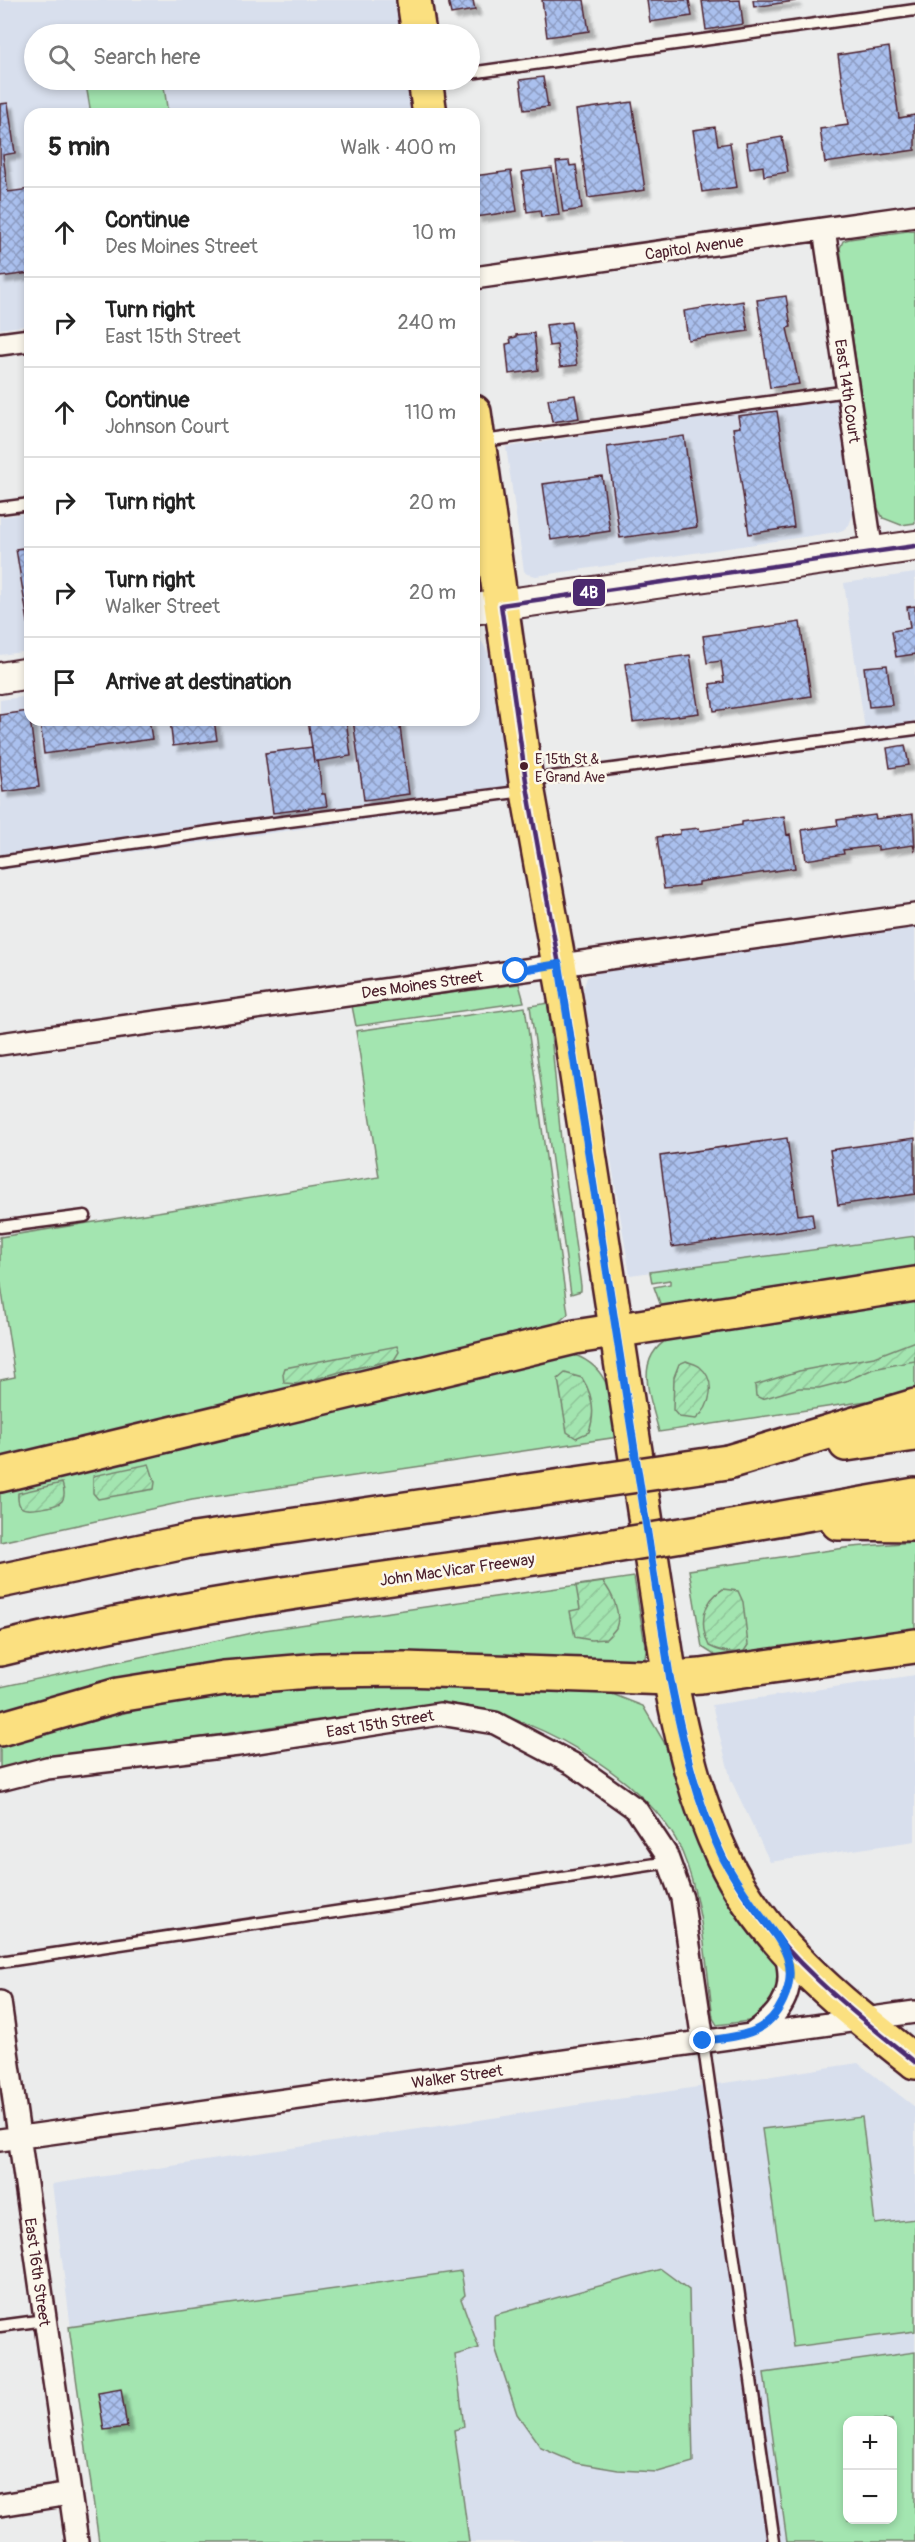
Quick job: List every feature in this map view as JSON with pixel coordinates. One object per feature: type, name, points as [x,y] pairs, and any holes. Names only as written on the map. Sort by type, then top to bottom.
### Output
[{"type":"main road","points":[[414,0],[418,24]]},
{"type":"main road","points":[[427,90],[429,108]]},
{"type":"main road","points":[[480,487],[488,607],[527,786],[559,964],[670,1678],[692,1776],[723,1858],[751,1903],[783,1945],[820,1984],[915,2062]]},
{"type":"main road","points":[[488,607],[915,546]]},
{"type":"main road","points":[[0,678],[24,674]]},
{"type":"main road","points":[[0,1475],[513,1351],[616,1330],[915,1284]]},
{"type":"main road","points":[[729,1462],[915,1406]]},
{"type":"main road","points":[[0,1581],[194,1540],[915,1434]]},
{"type":"main road","name":"John MacVicar Freeway","points":[[0,1649],[68,1632],[192,1607],[571,1553],[915,1495]]},
{"type":"main road","points":[[752,1524],[915,1524]]},
{"type":"main road","points":[[0,1729],[118,1695],[224,1678],[320,1670],[404,1669],[641,1679],[670,1678],[701,1676],[915,1646]]},
{"type":"street","name":"Capitol Avenue","points":[[480,277],[915,216]]},
{"type":"street","name":"East 14th Court","points":[[824,229],[872,553]]},
{"type":"street","points":[[0,344],[24,341]]},
{"type":"street","name":"Des Moines Street","points":[[0,1044],[915,915]]},
{"type":"street","name":"East 15th Street","points":[[0,1780],[47,1768],[238,1745],[440,1714],[495,1723],[573,1764],[636,1809],[669,1862],[682,1898],[703,2041]]},
{"type":"street","points":[[751,2034],[770,2022],[782,2004],[790,1985],[791,1969],[783,1945]]},
{"type":"street","name":"East 16th Street","points":[[0,2002],[9,2139],[45,2320],[77,2542]]},
{"type":"street","name":"Walker Street","points":[[9,2139],[915,2012]]},
{"type":"street","points":[[0,2505],[70,2494]]},
{"type":"lane","points":[[480,73],[915,10]]},
{"type":"lane","points":[[480,427],[848,391]]},
{"type":"lane","points":[[0,508],[24,505]]},
{"type":"lane","points":[[0,862],[915,729]]},
{"type":"lane","points":[[0,1227],[85,1216]]},
{"type":"lane","points":[[0,1962],[669,1862]]},
{"type":"lane","points":[[703,2041],[774,2542]]},
{"type":"lane","points":[[0,2326],[45,2320]]},
{"type":"shaded area","points":[[0,0],[398,0],[402,24],[24,24],[24,90],[410,90],[413,108],[24,108],[24,326],[0,329]]},
{"type":"shaded area","points":[[838,398],[854,512],[849,525],[843,530],[536,576],[524,571],[506,447]]},
{"type":"shaded area","points":[[24,514],[24,652],[0,655],[0,517]]},
{"type":"shaded area","points":[[915,573],[915,737],[867,744],[844,583]]},
{"type":"shaded area","points":[[480,641],[490,656],[512,800],[0,870],[0,700],[24,697],[24,726],[480,726]]},
{"type":"shaded area","points":[[915,927],[915,1236],[630,1275],[583,990],[587,977],[600,971]]},
{"type":"shaded area","points":[[915,1675],[915,1841],[770,1862],[731,1780],[712,1705]]},
{"type":"shaded area","points":[[858,2063],[915,2107],[915,2542],[99,2542],[52,2184]]},
{"type":"green space","points":[[87,90],[164,90],[167,108],[90,108]]},
{"type":"green space","points":[[915,230],[915,523],[901,525],[883,518],[876,505],[840,248],[843,241],[849,239]]},
{"type":"green space","points":[[519,984],[524,1002],[356,1026],[352,1006]]},
{"type":"green space","points":[[548,1003],[561,1140],[581,1286],[581,1291],[571,1294],[530,1006]]},
{"type":"green space","points":[[525,1007],[568,1314],[554,1326],[0,1463],[0,1380],[15,1377],[0,1279],[0,1237],[379,1177],[356,1031]]},
{"type":"green space","points":[[915,1236],[915,1271],[662,1309],[654,1287],[670,1284],[670,1280],[652,1283],[650,1272]]},
{"type":"green space","points":[[915,1298],[915,1392],[659,1432],[649,1391],[648,1365],[661,1344],[675,1335]]},
{"type":"green space","points":[[915,1341],[915,1361],[873,1369],[846,1381],[819,1388],[799,1388],[762,1399],[756,1396],[755,1385],[799,1371],[874,1357]]},
{"type":"green space","points":[[397,1346],[399,1352],[394,1360],[298,1384],[284,1383],[285,1368]]},
{"type":"green space","points":[[568,1353],[582,1358],[593,1366],[607,1385],[618,1437],[192,1500],[0,1542],[0,1489]]},
{"type":"green space","points":[[686,1361],[700,1367],[709,1379],[708,1401],[696,1419],[679,1417],[673,1410],[674,1377],[679,1364]]},
{"type":"green space","points":[[565,1373],[582,1378],[589,1391],[592,1404],[589,1432],[576,1438],[567,1432],[558,1379]]},
{"type":"green space","points":[[149,1464],[155,1482],[154,1489],[98,1499],[93,1493],[93,1476]]},
{"type":"green space","points":[[62,1483],[64,1497],[59,1503],[35,1509],[24,1508],[19,1504],[18,1493]]},
{"type":"green space","points":[[915,1542],[915,1633],[719,1658],[702,1647],[689,1570],[852,1547]]},
{"type":"green space","points":[[634,1577],[646,1651],[645,1659],[630,1663],[431,1653],[332,1657],[0,1718],[0,1687],[265,1630]]},
{"type":"green space","points":[[603,1582],[615,1604],[618,1616],[616,1628],[606,1639],[591,1640],[575,1637],[570,1611],[580,1609],[576,1586]]},
{"type":"green space","points":[[723,1589],[738,1591],[743,1602],[748,1645],[744,1651],[718,1650],[709,1646],[706,1638],[704,1614],[711,1600]]},
{"type":"green space","points":[[498,1685],[607,1692],[643,1706],[664,1742],[688,1808],[776,1953],[781,1985],[764,2014],[749,2021],[717,2025],[713,2018],[703,1933],[695,1891],[682,1852],[666,1824],[643,1798],[613,1773],[580,1751],[545,1732],[509,1717],[474,1708],[433,1704],[0,1768],[0,1745],[144,1708],[229,1693],[386,1686]]},
{"type":"green space","points":[[862,2117],[875,2224],[915,2219],[915,2331],[793,2347],[762,2129]]},
{"type":"green space","points":[[661,2269],[689,2290],[693,2462],[658,2472],[618,2470],[576,2463],[541,2448],[517,2414],[495,2347],[494,2315]]},
{"type":"green space","points":[[461,2271],[465,2295],[461,2299],[479,2348],[455,2355],[464,2427],[454,2430],[469,2542],[99,2542],[69,2327]]},
{"type":"green space","points":[[915,2352],[915,2542],[787,2542],[764,2373]]},
{"type":"building","points":[[448,0],[473,0],[475,10],[451,14]]},
{"type":"building","points":[[542,0],[584,0],[589,31],[547,37]]},
{"type":"building","points":[[647,0],[689,0],[692,16],[650,22]]},
{"type":"building","points":[[740,0],[743,24],[706,30],[702,1]]},
{"type":"building","points":[[753,0],[795,0],[795,1],[754,7]]},
{"type":"building","points":[[889,47],[899,118],[915,115],[915,150],[825,163],[820,129],[848,125],[838,55]]},
{"type":"building","points":[[543,77],[548,107],[524,110],[520,80]]},
{"type":"building","points":[[632,102],[645,190],[588,198],[576,110]]},
{"type":"building","points":[[8,103],[15,153],[3,155],[8,192],[24,190],[24,274],[0,277],[0,104]]},
{"type":"building","points":[[715,127],[718,145],[730,143],[737,187],[702,192],[693,130]]},
{"type":"building","points":[[782,137],[788,172],[764,176],[763,166],[750,168],[746,143]]},
{"type":"building","points":[[569,161],[570,166],[576,165],[582,209],[563,212],[556,162]]},
{"type":"building","points":[[552,168],[559,215],[541,217],[540,210],[527,212],[522,172]]},
{"type":"building","points":[[511,171],[517,211],[480,216],[480,175]]},
{"type":"building","points":[[786,296],[791,327],[787,328],[799,384],[770,388],[757,300]]},
{"type":"building","points":[[743,301],[748,331],[688,340],[684,311]]},
{"type":"building","points":[[571,322],[577,365],[560,367],[557,345],[549,346],[546,325]]},
{"type":"building","points":[[534,333],[538,370],[509,374],[506,344],[511,343],[510,338],[516,335]]},
{"type":"building","points":[[575,395],[579,418],[552,422],[548,399]]},
{"type":"building","points":[[777,411],[794,527],[749,534],[733,428],[740,427],[738,416]]},
{"type":"building","points":[[684,436],[697,527],[620,538],[607,447]]},
{"type":"building","points":[[602,476],[610,531],[551,540],[543,484]]},
{"type":"building","points":[[24,548],[24,598],[16,549]]},
{"type":"building","points":[[915,606],[915,654],[896,657],[892,631],[910,628],[907,607]]},
{"type":"building","points":[[800,622],[811,696],[714,711],[710,684],[724,682],[721,661],[707,663],[703,636]]},
{"type":"building","points":[[690,655],[699,713],[633,722],[625,664]]},
{"type":"building","points":[[887,665],[892,705],[869,707],[864,667]]},
{"type":"building","points":[[24,712],[24,726],[31,726],[39,787],[3,792],[0,767],[0,715]]},
{"type":"building","points":[[41,726],[150,726],[152,739],[44,754]]},
{"type":"building","points":[[171,726],[215,726],[217,740],[173,746]]},
{"type":"building","points":[[309,726],[347,726],[351,756],[314,762]]},
{"type":"building","points":[[354,726],[400,726],[409,794],[364,800]]},
{"type":"building","points":[[905,745],[909,765],[890,768],[887,748]]},
{"type":"building","points":[[312,747],[314,762],[318,761],[322,794],[325,794],[327,806],[273,813],[265,753]]},
{"type":"building","points":[[913,814],[915,851],[913,845],[878,850],[878,846],[843,850],[844,854],[806,860],[802,830],[838,825],[837,820],[875,815],[876,819]]},
{"type":"building","points":[[784,816],[787,835],[790,834],[795,868],[664,889],[657,837],[680,834],[680,830],[699,828],[700,831]]},
{"type":"building","points":[[787,1138],[798,1215],[812,1213],[814,1227],[672,1247],[660,1156]]},
{"type":"building","points":[[915,1138],[915,1194],[838,1205],[830,1150]]},
{"type":"building","points":[[121,2389],[127,2427],[104,2430],[98,2393]]},
{"type":"transit line","name":"4B","points":[[915,546],[501,605],[526,781],[565,998],[670,1678],[696,1787],[715,1840],[727,1865],[758,1914],[820,1983],[915,2062]]},
{"type":"place","name":"E 15th St & E Grand Ave","points":[[524,766]]},
{"type":"route","points":[[516,971],[559,964],[670,1678],[692,1776],[723,1858],[751,1903],[783,1945],[791,1969],[790,1985],[782,2004],[770,2022],[751,2034],[703,2041]]}]
